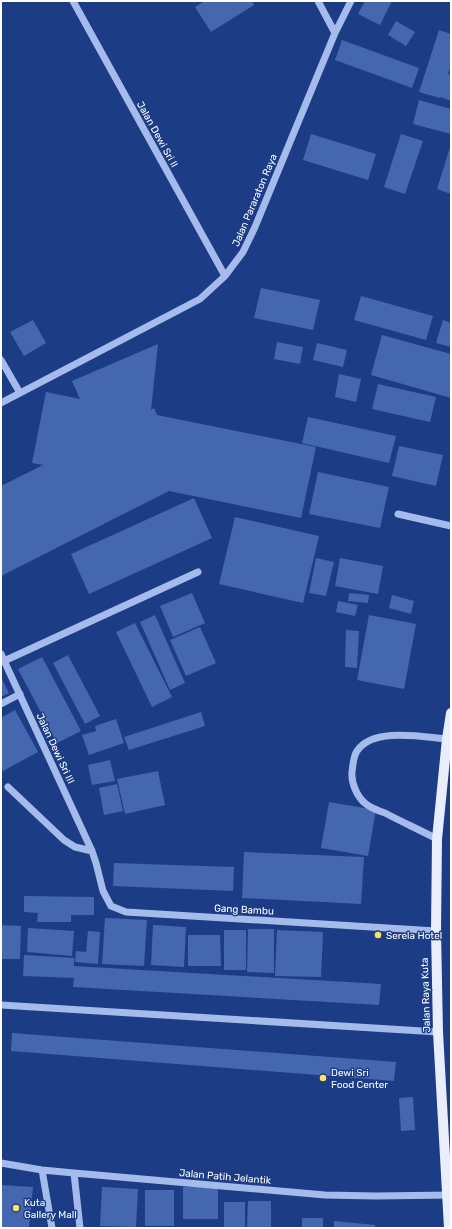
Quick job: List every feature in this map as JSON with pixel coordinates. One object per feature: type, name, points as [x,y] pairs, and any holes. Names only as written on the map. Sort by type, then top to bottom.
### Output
[{"type":"main road","name":"Jalan Raya Kuta","points":[[449,1228],[450,1195],[438,1032],[436,931],[437,838],[451,713]]},
{"type":"street","name":"Jalan Dewi Sri II","points":[[73,1],[225,276]]},
{"type":"street","points":[[318,1],[335,34]]},
{"type":"street","name":"Jalan Pararaton Raya","points":[[1,403],[200,299],[225,276],[243,252],[255,226],[335,34],[351,1]]},
{"type":"street","points":[[1,360],[20,393]]},
{"type":"street","points":[[398,514],[451,526]]},
{"type":"street","points":[[3,657],[198,572]]},
{"type":"street","name":"Jalan Dewi Sri III","points":[[3,657],[92,851]]},
{"type":"street","points":[[1,704],[20,694]]},
{"type":"street","points":[[437,838],[365,804],[353,786],[351,777],[353,762],[357,751],[364,743],[374,739],[389,736],[409,735],[447,739]]},
{"type":"street","points":[[8,787],[64,840],[75,847],[92,851]]},
{"type":"street","name":"Gang Bambu","points":[[92,851],[102,891],[111,906],[126,912],[436,931]]},
{"type":"street","points":[[1,1005],[438,1032]]},
{"type":"street","name":"Jalan Patih Jelantik","points":[[1,1163],[42,1170],[325,1195],[450,1195]]},
{"type":"street","points":[[42,1170],[52,1228]]},
{"type":"street","points":[[74,1173],[80,1228]]},
{"type":"building","points":[[205,1],[252,1],[254,5],[211,32],[195,7]]},
{"type":"building","points":[[365,1],[392,1],[380,25],[358,14]]},
{"type":"building","points":[[396,21],[415,32],[406,46],[388,35]]},
{"type":"building","points":[[439,30],[451,34],[451,66],[448,74],[451,75],[451,101],[419,92]]},
{"type":"building","points":[[342,40],[419,68],[412,88],[335,60]]},
{"type":"building","points":[[419,100],[451,109],[451,134],[413,124]]},
{"type":"building","points":[[311,134],[376,154],[368,180],[303,160]]},
{"type":"building","points":[[401,134],[423,141],[405,194],[384,187]]},
{"type":"building","points":[[451,144],[451,194],[437,189]]},
{"type":"building","points":[[261,288],[320,300],[313,330],[254,318]]},
{"type":"building","points":[[361,296],[433,316],[426,340],[354,320]]},
{"type":"building","points":[[33,320],[46,343],[24,356],[10,332]]},
{"type":"building","points":[[443,320],[451,323],[451,347],[436,343]]},
{"type":"building","points":[[382,335],[451,354],[451,398],[371,375]]},
{"type":"building","points":[[277,342],[303,347],[300,364],[274,359]]},
{"type":"building","points":[[317,343],[347,350],[343,367],[313,360]]},
{"type":"building","points":[[158,344],[151,410],[154,408],[157,415],[316,447],[301,518],[169,491],[1,576],[1,486],[43,465],[32,463],[46,392],[80,399],[72,381]]},
{"type":"building","points":[[339,374],[361,379],[356,402],[335,397]]},
{"type":"building","points":[[378,384],[436,397],[430,422],[372,409]]},
{"type":"building","points":[[308,417],[396,436],[389,463],[302,443]]},
{"type":"building","points":[[399,446],[443,455],[436,486],[392,476]]},
{"type":"building","points":[[318,472],[389,487],[380,528],[309,514]]},
{"type":"building","points":[[194,498],[212,538],[89,594],[71,554]]},
{"type":"building","points":[[235,517],[319,536],[303,603],[219,584]]},
{"type":"building","points":[[316,558],[334,562],[326,596],[309,593]]},
{"type":"building","points":[[340,558],[383,566],[378,594],[335,586]]},
{"type":"building","points":[[192,593],[205,623],[173,637],[160,606]]},
{"type":"building","points":[[349,593],[369,595],[368,603],[348,601]]},
{"type":"building","points":[[392,595],[414,601],[411,614],[389,608]]},
{"type":"building","points":[[338,601],[358,605],[355,616],[336,612]]},
{"type":"building","points":[[155,615],[185,683],[170,690],[140,622]]},
{"type":"building","points":[[369,615],[416,624],[404,689],[357,680]]},
{"type":"building","points":[[135,623],[172,697],[152,707],[116,632]]},
{"type":"building","points":[[200,627],[216,663],[186,676],[170,640]]},
{"type":"building","points":[[346,630],[359,631],[357,668],[345,667]]},
{"type":"building","points":[[68,655],[100,716],[85,724],[53,663]]},
{"type":"building","points":[[42,657],[81,731],[57,743],[18,669]]},
{"type":"building","points":[[1,677],[9,693],[1,697]]},
{"type":"building","points":[[15,710],[38,752],[1,772],[1,718]]},
{"type":"building","points":[[201,712],[205,726],[129,750],[124,737]]},
{"type":"building","points":[[116,719],[124,743],[89,755],[82,735],[96,731],[95,726]]},
{"type":"building","points":[[110,760],[115,781],[92,785],[88,765]]},
{"type":"building","points":[[158,771],[165,805],[125,814],[117,779]]},
{"type":"building","points":[[117,784],[123,811],[104,815],[99,788]]},
{"type":"building","points":[[329,802],[376,810],[368,856],[321,848]]},
{"type":"building","points":[[244,852],[364,857],[361,904],[242,898]]},
{"type":"building","points":[[114,863],[234,867],[233,891],[113,886]]},
{"type":"building","points":[[24,896],[94,897],[94,915],[71,915],[71,922],[37,922],[38,913],[24,912]]},
{"type":"building","points":[[105,918],[147,920],[144,966],[102,964]]},
{"type":"building","points":[[1,925],[21,926],[20,959],[1,959]]},
{"type":"building","points":[[153,925],[186,927],[184,967],[151,965]]},
{"type":"building","points":[[28,928],[74,931],[72,956],[27,952]]},
{"type":"building","points":[[248,929],[274,929],[274,973],[247,972]]},
{"type":"building","points":[[224,930],[246,930],[246,970],[224,970]]},
{"type":"building","points":[[277,930],[323,932],[321,977],[275,976]]},
{"type":"building","points":[[88,931],[100,932],[98,964],[75,962],[76,951],[86,952]]},
{"type":"building","points":[[188,935],[220,935],[221,966],[188,966]]},
{"type":"building","points":[[24,955],[74,958],[74,966],[381,984],[379,1005],[73,987],[74,978],[23,976]]},
{"type":"building","points":[[12,1033],[396,1062],[394,1081],[11,1051]]},
{"type":"building","points":[[413,1097],[415,1130],[401,1131],[399,1098]]},
{"type":"building","name":"Kuta Gallery Mall","points":[[1,1185],[33,1187],[29,1228],[1,1228]]},
{"type":"building","points":[[102,1187],[138,1189],[136,1227],[100,1226]]},
{"type":"building","points":[[183,1187],[218,1187],[218,1219],[183,1219]]},
{"type":"building","points":[[145,1190],[174,1190],[174,1226],[145,1226]]},
{"type":"building","points":[[248,1201],[271,1201],[271,1228],[247,1228]]},
{"type":"building","points":[[224,1202],[245,1202],[245,1228],[224,1228]]},
{"type":"building","points":[[302,1218],[323,1218],[323,1228],[302,1228]]},
{"type":"building","points":[[334,1221],[375,1225],[375,1228],[334,1228]]},
{"type":"place","name":"Serela Hotel","points":[[378,935]]},
{"type":"place","name":"Dewi Sri Food Center","points":[[323,1078]]},
{"type":"place","name":"Kuta Gallery Mall","points":[[16,1208]]}]
